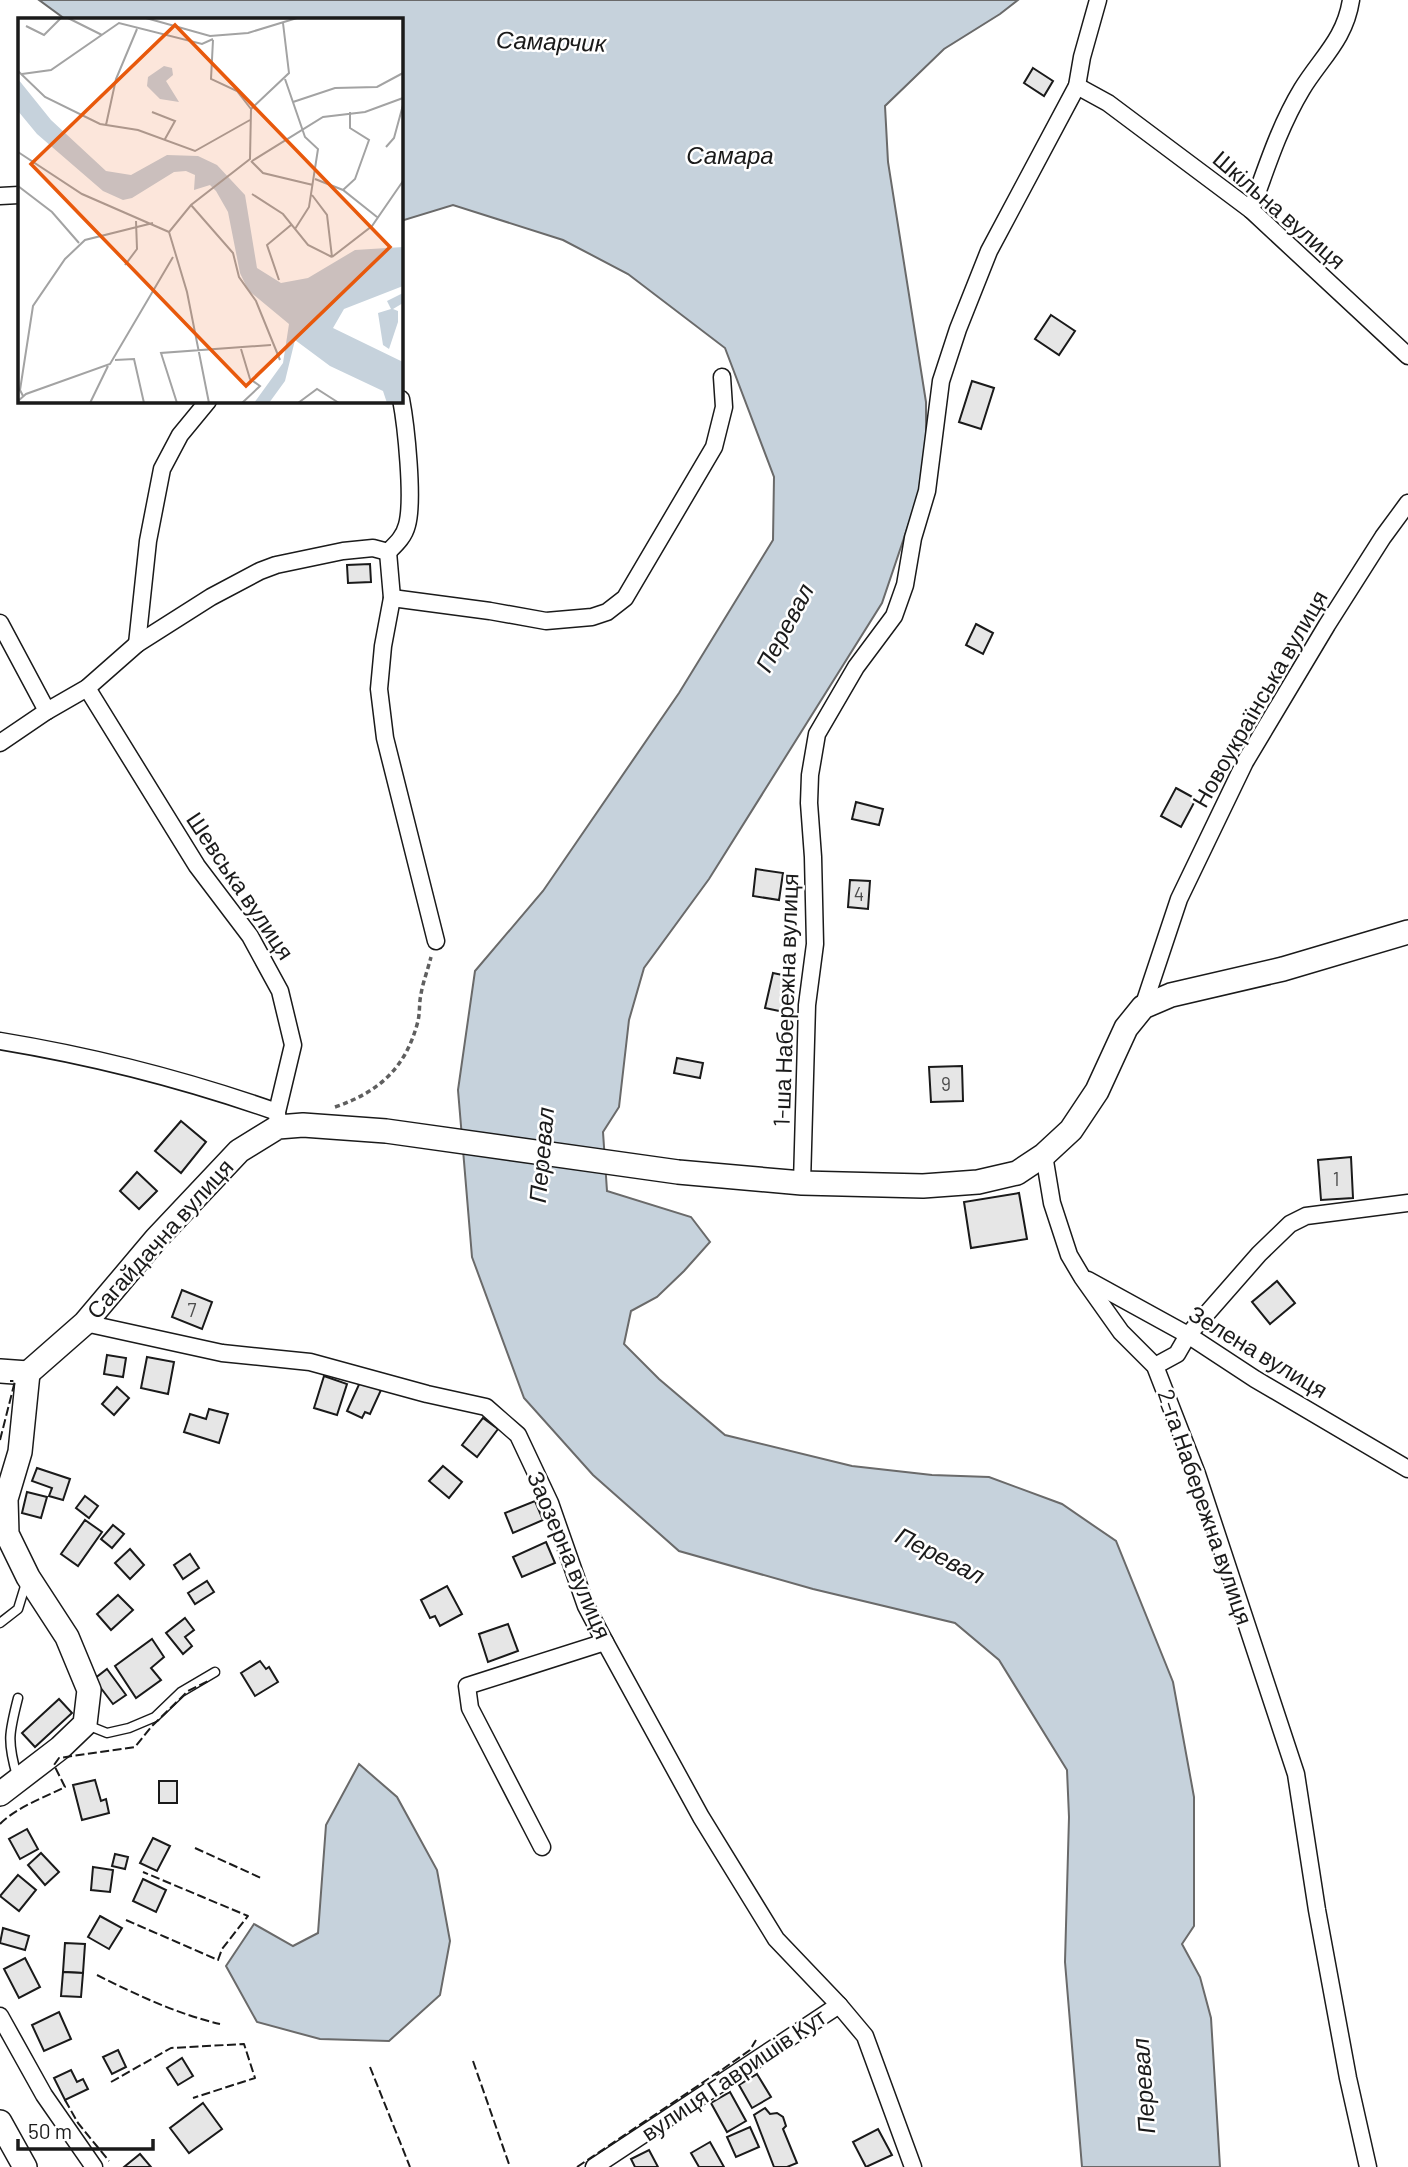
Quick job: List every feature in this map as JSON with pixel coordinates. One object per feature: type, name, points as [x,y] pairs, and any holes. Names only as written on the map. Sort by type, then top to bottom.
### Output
[{"type":"street","name":"1-ша Набережна вулиця","points":[[802,1183],[807,1005],[815,944],[809,803],[810,775],[817,734],[856,667],[894,616],[905,585],[913,538],[928,491],[941,381],[958,329],[989,251],[1077,86],[1098,0]]},
{"type":"street","points":[[1251,210],[1280,131],[1302,89],[1333,48],[1348,18],[1351,0]]},
{"type":"street","name":"Шкільна вулиця","points":[[1077,86],[1108,103],[1251,210],[1408,356]]},
{"type":"street","points":[[0,195],[18,195]]},
{"type":"street","points":[[391,598],[546,621],[592,617],[607,612],[625,598],[714,447],[724,407],[722,377]]},
{"type":"street","points":[[137,644],[148,541],[162,469],[180,435],[207,402]]},
{"type":"street","points":[[388,552],[401,540],[407,525],[409,502],[401,402]]},
{"type":"street","name":"Новоукраїнська вулиця","points":[[1143,1007],[1178,899],[1245,762],[1355,581],[1408,503]]},
{"type":"street","points":[[0,743],[87,688],[137,644],[211,597],[276,565],[343,551],[373,548],[388,552]]},
{"type":"street","points":[[388,552],[391,598],[379,689],[385,738],[436,942]]},
{"type":"street","points":[[0,623],[47,711]]},
{"type":"street","name":"Шевська вулиця","points":[[87,688],[197,866],[250,936],[281,991],[293,1045],[277,1120]]},
{"type":"street","points":[[802,1183],[923,1186],[978,1182],[1017,1173],[1044,1155],[1071,1130],[1097,1091],[1126,1028],[1143,1007],[1171,995],[1283,969],[1408,932]]},
{"type":"street","name":"Сагайдачна вулиця","points":[[0,1041],[59,1051],[234,1097],[277,1120],[303,1125],[386,1131],[678,1172],[802,1183]]},
{"type":"street","name":"Сагайдачна вулиця","points":[[28,1373],[85,1323],[156,1239],[239,1151],[277,1120]]},
{"type":"street","name":"2-га Набережна вулиця","points":[[1044,1155],[1052,1203],[1069,1255],[1121,1332],[1155,1366],[1197,1474],[1296,1774],[1317,1910],[1368,2167]]},
{"type":"street","points":[[1155,1366],[1177,1354],[1188,1335],[1259,1254],[1290,1224],[1306,1216],[1408,1203]]},
{"type":"street","name":"Зелена вулиця","points":[[1082,1277],[1188,1335],[1255,1379],[1408,1469]]},
{"type":"street","name":"Заозерна вулиця","points":[[85,1323],[222,1353],[310,1362],[486,1408],[518,1435],[550,1503],[586,1606],[605,1642],[701,1817],[776,1940],[839,2004],[865,2036],[913,2167]]},
{"type":"street","points":[[0,1371],[28,1373],[20,1452],[6,1499],[7,1534],[28,1577],[67,1637],[89,1690],[85,1724],[60,1748],[9,1788]]},
{"type":"street","points":[[542,1847],[470,1708],[467,1686],[605,1642]]},
{"type":"street","name":"вулиця Гавришів Кут","points":[[594,2167],[839,2004]]},
{"type":"street","points":[[0,2016],[44,2095],[94,2167]]},
{"type":"street","points":[[0,2122],[25,2167]]},
{"type":"lane","points":[[0,1623],[18,1609],[28,1577]]},
{"type":"lane","points":[[85,1724],[107,1732],[129,1728],[155,1717],[181,1692],[215,1672]]},
{"type":"lane","points":[[9,1788],[9,1731],[18,1698]]},
{"type":"path","points":[[328,1109],[377,1088],[400,1064],[419,1019],[421,993],[436,942]]},
{"type":"water","name":"Самара","points":[[39,0],[1018,0],[944,49],[885,106],[888,162],[926,402],[926,473],[882,603],[709,879],[644,968],[629,1020],[619,1107],[603,1132],[607,1191],[691,1217],[710,1242],[657,1297],[631,1311],[624,1344],[659,1379],[725,1435],[852,1466],[932,1475],[989,1477],[1062,1504],[1116,1541],[1173,1682],[1194,1797],[1194,1926],[1182,1944],[1200,1977],[1211,2018],[1220,2167],[1082,2167],[1065,1962],[1069,1817],[1067,1770],[999,1660],[955,1623],[813,1589],[679,1551],[593,1475],[524,1398],[472,1257],[458,1090],[475,971],[543,891],[679,693],[773,540],[774,477],[725,348],[628,274],[563,240],[453,205],[402,221],[402,18],[64,18]]},
{"type":"water","points":[[359,1764],[397,1797],[437,1870],[450,1941],[440,1995],[389,2041],[320,2039],[257,2022],[226,1966],[254,1924],[293,1946],[318,1933],[326,1825]]},
{"type":"building","points":[[1033,68],[1053,81],[1044,96],[1024,83]]},
{"type":"building","points":[[1051,315],[1075,331],[1059,355],[1035,339]]},
{"type":"building","points":[[972,381],[994,388],[981,429],[959,422]]},
{"type":"building","points":[[370,564],[371,582],[348,583],[347,565]]},
{"type":"building","points":[[976,624],[993,633],[983,654],[966,645]]},
{"type":"building","points":[[1176,788],[1196,799],[1181,827],[1161,816]]},
{"type":"building","points":[[856,802],[883,809],[879,825],[852,819]]},
{"type":"building","points":[[756,869],[783,873],[779,900],[753,896]]},
{"type":"building","points":[[850,880],[870,881],[868,909],[848,907]]},
{"type":"building","points":[[773,973],[792,977],[784,1012],[765,1008]]},
{"type":"building","points":[[677,1058],[703,1063],[700,1078],[674,1073]]},
{"type":"building","points":[[962,1066],[963,1101],[931,1102],[929,1067]]},
{"type":"building","points":[[181,1121],[206,1142],[181,1173],[155,1151]]},
{"type":"building","points":[[1351,1157],[1353,1198],[1321,1200],[1318,1160]]},
{"type":"building","points":[[137,1172],[157,1191],[139,1209],[120,1191]]},
{"type":"building","points":[[1019,1193],[1027,1239],[971,1248],[964,1202]]},
{"type":"building","points":[[1277,1281],[1295,1303],[1270,1324],[1252,1302]]},
{"type":"building","points":[[182,1290],[212,1302],[202,1329],[172,1317]]},
{"type":"building","points":[[107,1355],[126,1358],[123,1377],[104,1374]]},
{"type":"building","points":[[147,1357],[174,1362],[168,1394],[141,1388]]},
{"type":"building","points":[[324,1376],[347,1384],[337,1415],[314,1408]]},
{"type":"building","points":[[361,1380],[381,1390],[370,1414],[365,1412],[362,1418],[347,1411]]},
{"type":"building","points":[[117,1387],[129,1398],[114,1415],[102,1404]]},
{"type":"building","points":[[209,1409],[228,1414],[219,1443],[184,1432],[190,1414],[206,1419]]},
{"type":"building","points":[[483,1418],[498,1429],[477,1457],[462,1445]]},
{"type":"building","points":[[443,1466],[462,1482],[449,1498],[429,1481]]},
{"type":"building","points":[[37,1468],[70,1479],[63,1500],[49,1496],[52,1488],[32,1481]]},
{"type":"building","points":[[27,1492],[47,1497],[41,1518],[22,1513]]},
{"type":"building","points":[[85,1496],[98,1506],[89,1518],[76,1508]]},
{"type":"building","points":[[535,1501],[543,1520],[513,1533],[505,1513]]},
{"type":"building","points":[[85,1520],[102,1532],[78,1566],[61,1554]]},
{"type":"building","points":[[113,1525],[124,1534],[112,1548],[101,1539]]},
{"type":"building","points":[[546,1542],[555,1563],[522,1577],[513,1557]]},
{"type":"building","points":[[130,1549],[144,1565],[130,1579],[115,1563]]},
{"type":"building","points":[[190,1554],[199,1568],[183,1579],[174,1565]]},
{"type":"building","points":[[207,1581],[214,1592],[195,1604],[188,1593]]},
{"type":"building","points":[[447,1586],[462,1614],[440,1626],[435,1616],[430,1618],[421,1600]]},
{"type":"building","points":[[118,1595],[133,1610],[111,1630],[97,1614]]},
{"type":"building","points":[[185,1618],[194,1630],[185,1637],[192,1646],[183,1654],[166,1633]]},
{"type":"building","points":[[508,1624],[518,1651],[488,1662],[479,1634]]},
{"type":"building","points":[[152,1639],[164,1657],[151,1668],[161,1680],[136,1698],[115,1666]]},
{"type":"building","points":[[260,1661],[266,1669],[269,1667],[278,1682],[255,1696],[241,1673]]},
{"type":"building","points":[[107,1669],[126,1695],[113,1704],[94,1679]]},
{"type":"building","points":[[59,1699],[72,1713],[35,1747],[22,1733]]},
{"type":"building","points":[[95,1780],[101,1801],[106,1799],[109,1813],[82,1820],[73,1785]]},
{"type":"building","points":[[159,1781],[177,1781],[177,1803],[159,1803]]},
{"type":"building","points":[[27,1829],[38,1849],[20,1859],[9,1839]]},
{"type":"building","points":[[153,1838],[170,1846],[157,1871],[140,1863]]},
{"type":"building","points":[[41,1853],[59,1872],[45,1885],[28,1865]]},
{"type":"building","points":[[115,1854],[128,1857],[125,1869],[112,1866]]},
{"type":"building","points":[[93,1867],[113,1870],[110,1892],[91,1890]]},
{"type":"building","points":[[18,1875],[36,1890],[19,1911],[0,1896]]},
{"type":"building","points":[[143,1879],[166,1890],[156,1912],[133,1901]]},
{"type":"building","points":[[100,1916],[122,1928],[109,1949],[88,1937]]},
{"type":"building","points":[[3,1928],[29,1936],[25,1950],[0,1943]]},
{"type":"building","points":[[65,1943],[85,1944],[83,1973],[63,1972]]},
{"type":"building","points":[[25,1958],[40,1987],[19,1998],[4,1969]]},
{"type":"building","points":[[63,1972],[83,1973],[81,1997],[61,1996]]},
{"type":"building","points":[[59,2012],[71,2039],[44,2051],[32,2025]]},
{"type":"building","points":[[118,2050],[126,2067],[112,2074],[103,2057]]},
{"type":"building","points":[[182,2058],[193,2076],[178,2085],[167,2068]]},
{"type":"building","points":[[71,2070],[77,2082],[83,2079],[88,2089],[65,2100],[54,2078]]},
{"type":"building","points":[[757,2074],[771,2097],[752,2108],[739,2085]]},
{"type":"building","points":[[730,2092],[746,2121],[727,2132],[711,2103]]},
{"type":"building","points":[[203,2103],[222,2129],[189,2153],[170,2128]]},
{"type":"building","points":[[765,2108],[770,2114],[777,2113],[783,2117],[786,2126],[783,2129],[797,2163],[787,2167],[774,2167],[754,2115]]},
{"type":"building","points":[[750,2127],[759,2147],[736,2157],[727,2137]]},
{"type":"building","points":[[878,2129],[892,2155],[866,2167],[853,2142]]},
{"type":"building","points":[[710,2142],[724,2167],[699,2167],[691,2153]]},
{"type":"building","points":[[649,2150],[658,2167],[635,2167],[631,2159]]},
{"type":"building","points":[[140,2154],[151,2167],[124,2167]]},
{"type":"fence","points":[[0,1440],[15,1381],[10,1381]]},
{"type":"fence","points":[[0,1824],[22,1808],[65,1787],[54,1765],[59,1758],[135,1747],[188,1691],[210,1680]]},
{"type":"fence","points":[[195,1848],[261,1878]]},
{"type":"fence","points":[[126,1920],[218,1960],[222,1949],[248,1916],[143,1872]]},
{"type":"fence","points":[[97,1975],[142,1997],[220,2024]]},
{"type":"fence","points":[[577,2167],[750,2050],[756,2040]]},
{"type":"fence","points":[[111,2082],[171,2048],[244,2044],[255,2078],[193,2098]]},
{"type":"fence","points":[[473,2061],[510,2167]]},
{"type":"fence","points":[[370,2067],[410,2167]]},
{"type":"fence","points":[[65,2100],[78,2123],[109,2161]]},
{"type":"water label","name":"Самарчик","points":[[551,42]]},
{"type":"water label","name":"Перевал","points":[[785,628]]},
{"type":"water label","name":"Перевал","points":[[542,1155]]},
{"type":"water label","name":"Перевал","points":[[940,1556]]},
{"type":"water label","name":"Перевал","points":[[1144,2086]]}]
